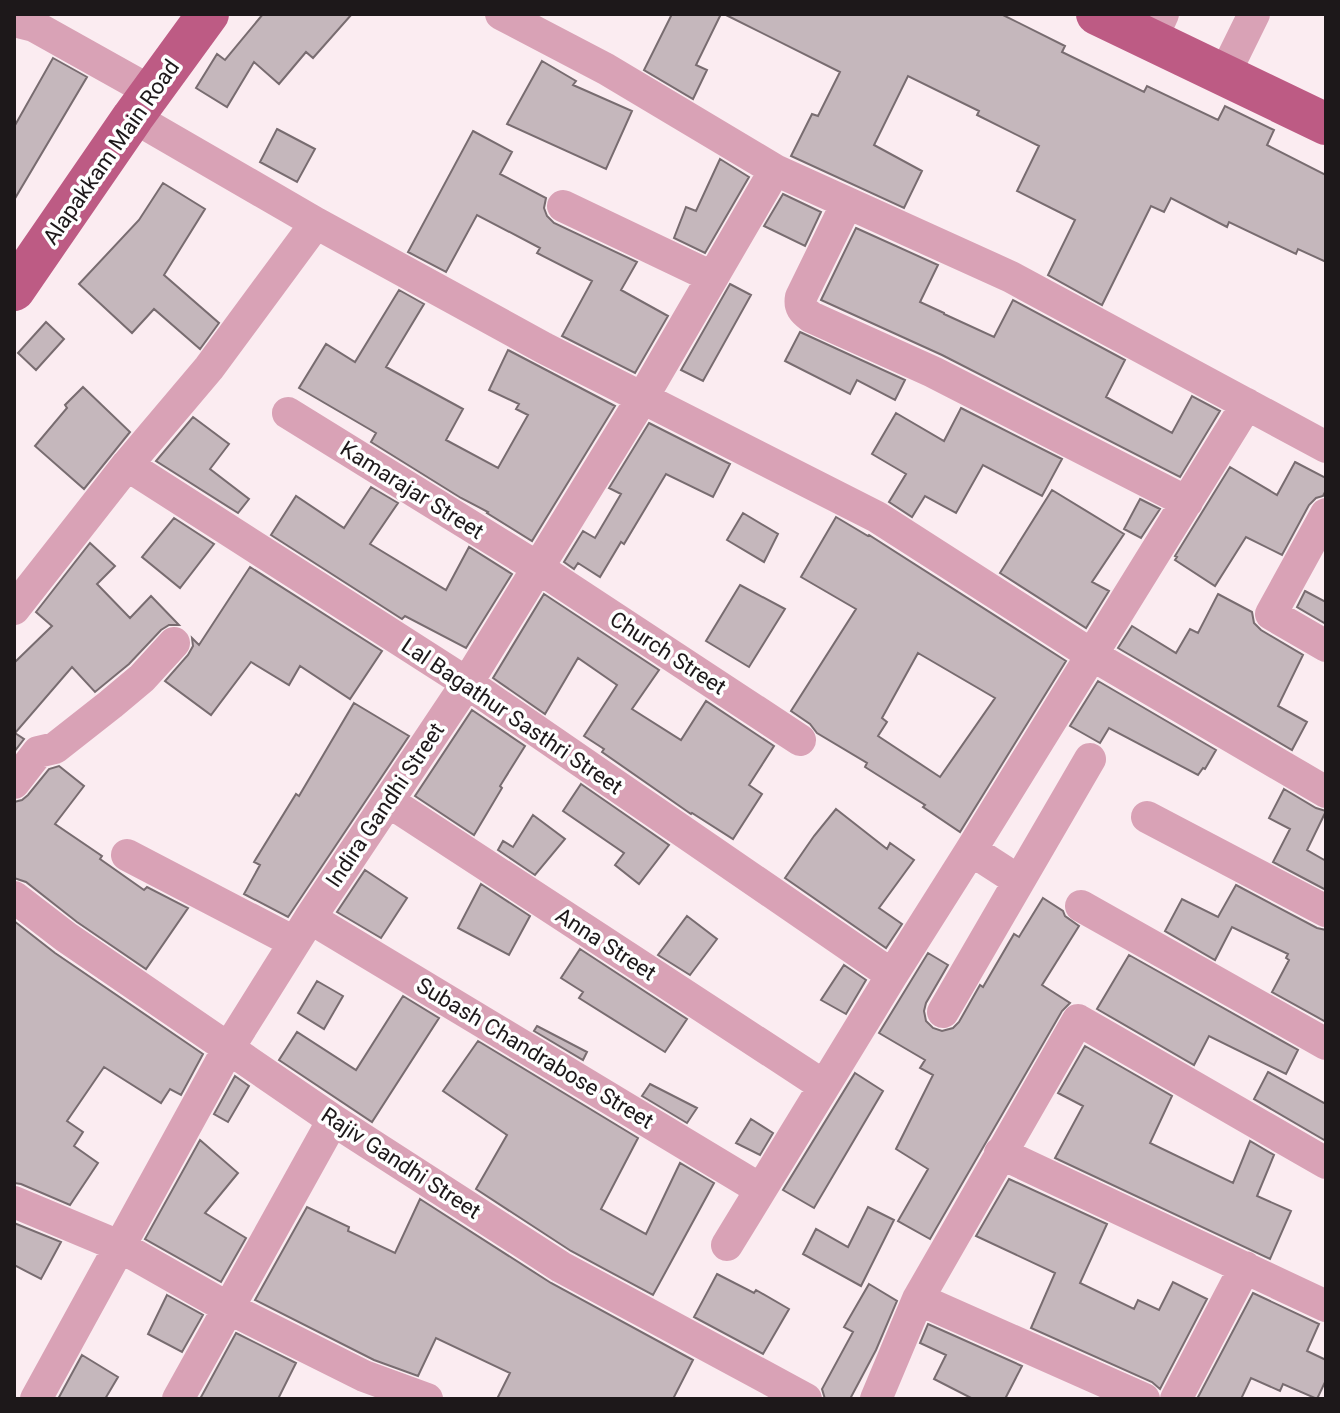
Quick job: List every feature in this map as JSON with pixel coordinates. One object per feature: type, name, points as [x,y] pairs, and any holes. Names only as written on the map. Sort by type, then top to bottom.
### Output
[{"type":"main road","name":"Alapakkam Main Road","points":[[18,275],[208,14]]},
{"type":"main road","points":[[1097,14],[1157,27],[1224,75],[1326,124]]},
{"type":"street","points":[[501,14],[606,69],[775,170],[1011,277],[1326,447]]},
{"type":"street","points":[[1224,75],[1254,14]]},
{"type":"street","points":[[14,21],[34,26],[316,223],[544,348],[877,517],[1092,655],[1326,792]]},
{"type":"street","name":"Indira Gandhi Street","points":[[36,1399],[228,1049],[302,930],[467,683],[643,397],[775,170]]},
{"type":"street","points":[[847,203],[801,297],[803,311],[933,372],[1187,502]]},
{"type":"street","points":[[563,206],[712,277]]},
{"type":"street","points":[[14,609],[127,465],[209,368],[316,223]]},
{"type":"street","points":[[727,1245],[1247,404]]},
{"type":"street","name":"Kamarajar Street","points":[[288,413],[537,567]]},
{"type":"street","name":"Lal Bagathur Sasthri Street","points":[[127,465],[467,683],[892,975]]},
{"type":"street","points":[[1326,514],[1271,614],[1326,646]]},
{"type":"street","name":"Church Street","points":[[537,567],[800,740]]},
{"type":"street","points":[[14,783],[38,752],[55,748],[111,704],[142,678],[174,643]]},
{"type":"street","points":[[943,1012],[1090,759]]},
{"type":"street","name":"Anna Street","points":[[388,801],[824,1086]]},
{"type":"street","points":[[1147,817],[1326,911]]},
{"type":"street","points":[[971,850],[1019,881]]},
{"type":"street","name":"Subash Chandrabose Street","points":[[127,855],[302,930],[760,1189]]},
{"type":"street","name":"Rajiv Gandhi Street","points":[[14,897],[66,937],[228,1049],[561,1267],[806,1399]]},
{"type":"street","points":[[1081,906],[1326,1044]]},
{"type":"street","points":[[876,1399],[918,1299],[1078,1020],[1326,1163]]},
{"type":"street","points":[[178,1399],[333,1120]]},
{"type":"street","points":[[1000,1153],[1326,1306]]},
{"type":"street","points":[[14,1202],[119,1246],[230,1309],[358,1388],[427,1399]]},
{"type":"street","points":[[1176,1399],[1245,1267]]},
{"type":"street","points":[[918,1299],[1144,1399]]},
{"type":"building","points":[[263,14],[352,14],[313,58],[306,52],[279,84],[254,62],[227,107],[196,88],[217,54],[225,60]]},
{"type":"building","points":[[672,14],[721,14],[696,65],[707,70],[693,99],[644,70]]},
{"type":"building","points":[[724,14],[1001,14],[1065,46],[1062,52],[1144,92],[1147,86],[1218,120],[1225,106],[1274,130],[1267,145],[1326,175],[1326,262],[1298,249],[1296,254],[1229,222],[1227,227],[1171,198],[1164,212],[1151,206],[1102,305],[1048,275],[1075,220],[1017,191],[1039,146],[977,115],[979,111],[908,76],[874,145],[922,171],[904,208],[791,156],[812,114],[818,116],[840,72]]},
{"type":"building","points":[[53,58],[87,77],[14,200],[14,127]]},
{"type":"building","points":[[542,61],[576,81],[573,85],[632,111],[606,169],[507,124]]},
{"type":"building","points":[[277,129],[315,149],[297,182],[260,162]]},
{"type":"building","points":[[473,131],[512,152],[500,174],[546,198],[544,208],[554,223],[637,262],[621,290],[668,316],[635,373],[562,336],[592,281],[537,253],[540,248],[477,215],[446,272],[408,252]]},
{"type":"building","points":[[720,159],[749,177],[705,253],[674,238],[686,207],[696,211]]},
{"type":"building","points":[[163,183],[205,209],[164,275],[219,323],[200,349],[154,309],[132,333],[79,284],[139,220]]},
{"type":"building","points":[[783,194],[821,212],[805,246],[764,226]]},
{"type":"building","points":[[856,228],[938,265],[920,302],[944,314],[994,337],[1013,300],[1125,360],[1106,397],[1172,433],[1192,396],[1220,411],[1180,477],[942,355],[821,300]]},
{"type":"building","points":[[730,284],[751,295],[703,381],[681,370]]},
{"type":"building","points":[[399,290],[424,304],[386,367],[463,409],[446,440],[498,468],[528,415],[516,409],[519,404],[489,390],[508,350],[615,406],[532,541],[371,442],[376,433],[299,388],[326,344],[355,362]]},
{"type":"building","points":[[46,322],[64,339],[36,370],[18,353]]},
{"type":"building","points":[[800,332],[905,380],[895,400],[857,380],[850,394],[785,361]]},
{"type":"building","points":[[83,387],[130,432],[84,489],[35,446],[67,408],[65,405]]},
{"type":"building","points":[[961,408],[1062,459],[1042,496],[983,465],[956,513],[925,496],[912,517],[889,502],[906,474],[872,454],[896,413],[944,441]]},
{"type":"building","points":[[193,417],[229,444],[210,469],[249,499],[238,513],[156,461]]},
{"type":"building","points":[[649,423],[730,464],[713,497],[666,474],[624,544],[621,542],[600,577],[578,563],[574,569],[564,562],[583,531],[595,538],[621,494],[609,488]]},
{"type":"building","points":[[1295,462],[1326,478],[1326,490],[1323,496],[1309,505],[1282,555],[1246,537],[1215,586],[1175,560],[1230,467],[1277,495]]},
{"type":"building","points":[[371,487],[398,503],[370,544],[446,590],[469,547],[512,574],[466,648],[405,616],[402,619],[271,535],[296,496],[344,528]]},
{"type":"building","points":[[1052,490],[1124,534],[1092,582],[1109,591],[1086,628],[1000,573]]},
{"type":"building","points":[[1140,499],[1160,509],[1141,538],[1124,529]]},
{"type":"building","points":[[743,513],[778,534],[764,562],[727,540]]},
{"type":"building","points":[[836,517],[1066,661],[960,832],[923,807],[925,805],[865,767],[867,763],[817,733],[791,711],[856,609],[801,577]],"holes":[[[918,653],[995,698],[940,777],[878,736],[887,722],[882,718]]]},
{"type":"building","points":[[174,518],[214,544],[180,588],[142,557]]},
{"type":"building","points":[[90,543],[115,566],[97,584],[130,618],[151,596],[179,625],[169,625],[161,630],[129,664],[95,692],[72,667],[15,733],[24,739],[14,752],[14,663],[52,626],[36,612]]},
{"type":"building","points":[[250,567],[382,651],[350,699],[300,666],[289,685],[251,662],[211,715],[165,681],[188,655],[193,646],[192,638],[199,645]]},
{"type":"building","points":[[740,585],[785,609],[749,667],[706,641]]},
{"type":"building","points":[[1305,591],[1326,602],[1326,624],[1297,607]]},
{"type":"building","points":[[544,594],[659,670],[632,709],[681,740],[706,701],[774,746],[749,785],[762,794],[733,839],[691,814],[584,736],[617,685],[578,658],[545,714],[493,678]]},
{"type":"building","points":[[1218,594],[1252,612],[1254,623],[1261,630],[1303,655],[1278,706],[1307,722],[1292,750],[1118,648],[1132,626],[1176,653],[1190,629],[1198,633]]},
{"type":"building","points":[[1098,681],[1216,750],[1205,769],[1198,775],[1109,728],[1100,743],[1070,726]]},
{"type":"building","points":[[354,703],[409,736],[288,917],[244,894],[260,865],[254,862],[296,794],[299,796]]},
{"type":"building","points":[[472,710],[525,746],[474,835],[415,796]]},
{"type":"building","points":[[59,766],[84,786],[55,824],[144,890],[147,887],[188,908],[146,969],[77,922],[26,882],[14,878],[14,802],[28,795],[49,769]]},
{"type":"building","points":[[581,784],[669,845],[639,884],[615,865],[624,853],[563,811]]},
{"type":"building","points":[[1284,789],[1326,811],[1307,850],[1326,861],[1326,890],[1273,862],[1290,829],[1269,818]]},
{"type":"building","points":[[836,809],[887,849],[890,843],[914,860],[879,908],[902,924],[886,948],[785,878]]},
{"type":"building","points":[[533,815],[565,839],[535,875],[498,850],[503,841],[513,847]]},
{"type":"building","points":[[365,870],[407,898],[381,938],[337,912]]},
{"type":"building","points":[[481,884],[530,916],[509,955],[458,928]]},
{"type":"building","points":[[1236,885],[1326,930],[1326,1022],[1272,992],[1289,960],[1286,958],[1288,954],[1232,927],[1215,960],[1165,931],[1182,899],[1218,917]]},
{"type":"building","points":[[1043,898],[1079,926],[1042,985],[1070,1003],[1062,1011],[930,1239],[898,1221],[928,1169],[896,1149],[933,1075],[920,1068],[925,1060],[879,1033],[928,953],[948,965],[926,1003],[926,1021],[942,1031],[953,1028],[980,985],[983,987],[1014,934],[1019,937]]},
{"type":"building","points":[[687,916],[717,939],[690,975],[658,955]]},
{"type":"building","points":[[14,921],[55,953],[203,1054],[181,1095],[170,1089],[161,1103],[104,1067],[67,1121],[83,1132],[74,1146],[98,1163],[70,1205],[14,1183]]},
{"type":"building","points":[[580,949],[687,1019],[665,1052],[579,998],[583,992],[561,978]]},
{"type":"building","points":[[1129,955],[1298,1050],[1286,1074],[1209,1036],[1194,1065],[1097,1009]]},
{"type":"building","points":[[844,965],[866,980],[846,1014],[821,1000]]},
{"type":"building","points":[[317,981],[343,996],[324,1029],[298,1013]]},
{"type":"building","points":[[403,996],[439,1018],[372,1122],[279,1060],[297,1032],[356,1070]]},
{"type":"building","points":[[537,1026],[587,1052],[583,1060],[534,1031]]},
{"type":"building","points":[[478,1041],[638,1138],[601,1209],[646,1234],[680,1163],[714,1183],[653,1295],[571,1251],[476,1189],[507,1135],[443,1091]]},
{"type":"building","points":[[1085,1046],[1172,1096],[1150,1143],[1233,1183],[1250,1141],[1274,1155],[1257,1196],[1291,1211],[1270,1259],[1055,1158],[1083,1106],[1058,1093]]},
{"type":"building","points":[[1268,1072],[1326,1104],[1326,1141],[1254,1099]]},
{"type":"building","points":[[855,1073],[883,1091],[814,1208],[783,1190]]},
{"type":"building","points":[[235,1076],[249,1086],[228,1122],[214,1114]]},
{"type":"building","points":[[650,1084],[697,1108],[687,1123],[642,1096]]},
{"type":"building","points":[[751,1119],[773,1133],[760,1155],[736,1143]]},
{"type":"building","points":[[200,1140],[238,1173],[205,1213],[246,1238],[221,1282],[145,1239]]},
{"type":"building","points":[[1009,1179],[1107,1224],[1080,1283],[1134,1309],[1138,1300],[1159,1310],[1173,1282],[1207,1299],[1160,1389],[1152,1382],[1031,1328],[1055,1273],[976,1236]]},
{"type":"building","points":[[420,1199],[551,1283],[693,1360],[673,1399],[497,1399],[510,1373],[436,1338],[418,1376],[374,1360],[255,1300],[307,1207],[395,1253]]},
{"type":"building","points":[[868,1207],[894,1220],[861,1286],[803,1254],[816,1229],[848,1247]]},
{"type":"building","points":[[14,1223],[61,1242],[41,1279],[14,1265]]},
{"type":"building","points":[[717,1274],[754,1293],[756,1290],[789,1309],[763,1354],[694,1317]]},
{"type":"building","points":[[869,1284],[897,1301],[850,1399],[825,1399],[822,1389],[853,1332],[844,1327]]},
{"type":"building","points":[[1253,1293],[1319,1324],[1307,1351],[1326,1360],[1326,1380],[1317,1399],[1283,1384],[1280,1391],[1251,1378],[1241,1399],[1197,1399]]},
{"type":"building","points":[[167,1295],[203,1315],[182,1352],[148,1334]]},
{"type":"building","points":[[928,1324],[1022,1366],[1005,1399],[973,1399],[934,1379],[946,1355],[920,1343]]},
{"type":"building","points":[[236,1333],[296,1363],[278,1399],[200,1399]]},
{"type":"building","points":[[82,1355],[118,1377],[105,1399],[58,1399]]}]
